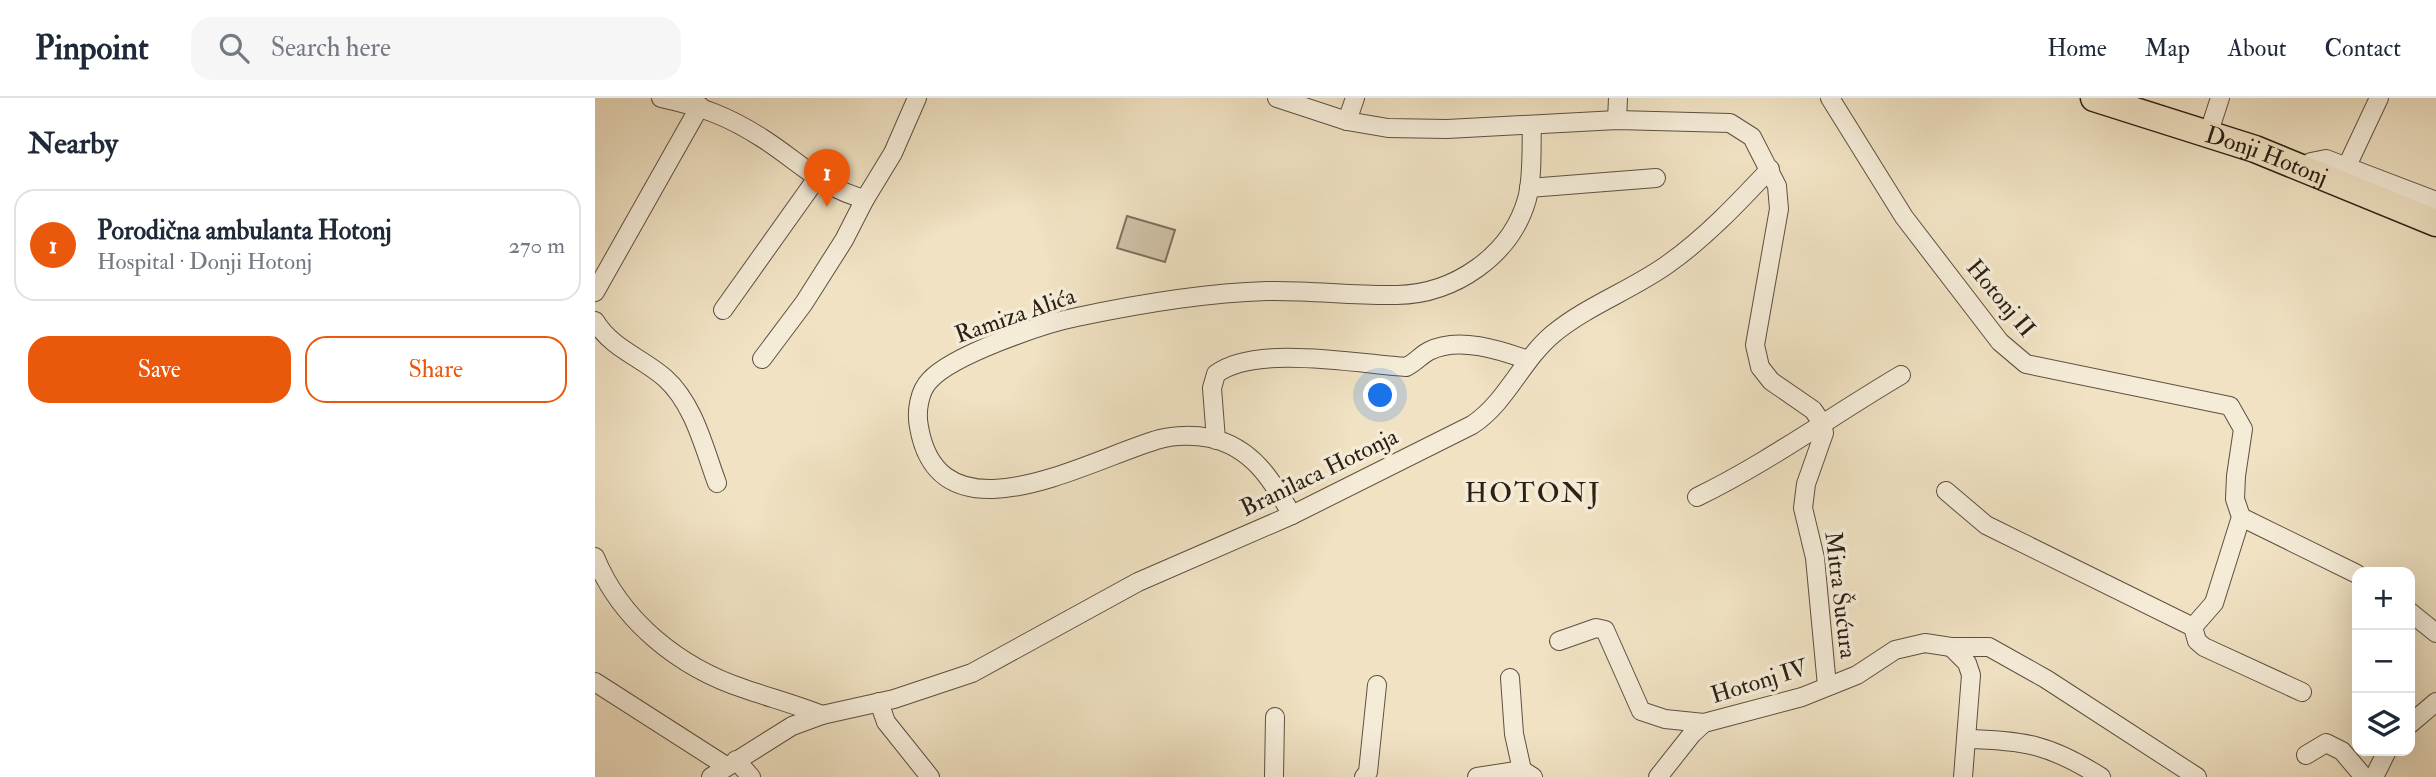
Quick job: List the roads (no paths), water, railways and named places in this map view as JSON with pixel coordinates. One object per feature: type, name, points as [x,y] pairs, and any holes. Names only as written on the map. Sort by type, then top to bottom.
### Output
[{"type":"main road","name":"Donji Hotonj","points":[[2094,98],[2303,169],[2436,223]]},
{"type":"street","points":[[661,98],[712,109],[762,138],[831,188],[865,199]]},
{"type":"street","points":[[762,359],[804,303],[844,240],[893,153],[917,98]]},
{"type":"street","points":[[1277,98],[1347,121],[1418,130],[1617,120],[1730,123],[1752,137],[1777,186],[1779,208],[1755,345],[1760,367],[1771,381],[1813,410],[1822,423]]},
{"type":"street","points":[[1347,121],[1355,98]]},
{"type":"street","points":[[1617,120],[1618,98]]},
{"type":"street","name":"Hotonj II","points":[[1830,98],[1904,218],[2000,342],[2026,364],[2230,406],[2243,429],[2235,499],[2241,517],[2214,603],[2193,627]]},
{"type":"street","points":[[2208,135],[2220,98]]},
{"type":"street","points":[[2347,166],[2379,98]]},
{"type":"street","points":[[595,292],[700,106]]},
{"type":"street","name":"Ramiza Alića","points":[[1291,515],[1267,474],[1247,452],[1216,440],[1194,436],[1163,438],[1021,486],[984,491],[957,485],[935,469],[921,438],[918,420],[923,392],[929,380],[956,361],[1073,317],[1265,291],[1397,295],[1440,289],[1461,280],[1493,254],[1518,219],[1529,188],[1532,125]]},
{"type":"street","points":[[2303,169],[2311,162],[2326,159],[2436,201]]},
{"type":"street","name":"Branilaca Hotonja","points":[[711,777],[792,726],[972,673],[1138,582],[1291,515],[1472,425],[1489,414],[1501,401],[1542,343],[1568,321],[1632,287],[1684,251],[1731,210],[1770,169]]},
{"type":"street","points":[[723,310],[817,178]]},
{"type":"street","points":[[1529,188],[1656,178]]},
{"type":"street","points":[[595,321],[605,337],[666,379],[683,397],[717,483]]},
{"type":"street","points":[[1216,440],[1212,388],[1216,374],[1235,364],[1333,357],[1406,367],[1428,351],[1442,346],[1499,350],[1528,360]]},
{"type":"street","points":[[1697,497],[1759,466],[1822,423],[1901,375]]},
{"type":"street","name":"Mitra Šućura","points":[[1822,423],[1824,433],[1806,484],[1803,508],[1815,558],[1827,686],[1857,675],[1895,650],[1925,643],[1951,647],[1989,647],[2197,777]]},
{"type":"street","points":[[1946,491],[1961,506],[1993,529],[2193,627],[2197,641],[2204,646],[2302,692]]},
{"type":"street","points":[[2241,517],[2352,572]]},
{"type":"street","points":[[595,557],[604,580],[662,647],[693,666],[744,689],[780,698],[822,715]]},
{"type":"street","points":[[2415,616],[2436,633]]},
{"type":"street","name":"Hotonj IV","points":[[1559,641],[1595,628],[1605,629],[1641,711],[1665,719],[1704,723],[1802,697],[1827,686]]},
{"type":"street","points":[[1951,647],[1967,663],[1971,675],[1963,777]]},
{"type":"street","points":[[1477,777],[1527,774],[1514,734],[1510,678]]},
{"type":"street","points":[[595,682],[751,777]]},
{"type":"street","points":[[1364,777],[1368,772],[1377,685]]},
{"type":"street","points":[[879,702],[886,722],[930,777]]},
{"type":"street","points":[[2415,720],[2436,702]]},
{"type":"street","points":[[1274,777],[1275,717]]},
{"type":"street","name":"Hotonj IV","points":[[1658,777],[1704,723]]},
{"type":"street","points":[[1966,739],[2010,740],[2048,748],[2101,777]]},
{"type":"street","points":[[2306,755],[2326,743],[2342,751],[2364,777]]},
{"type":"street","points":[[2374,777],[2384,756]]},
{"type":"place","name":"Porodična ambulanta Hotonj","points":[[827,207]]},
{"type":"district","name":"HOTONJ","points":[[1533,492]]}]
